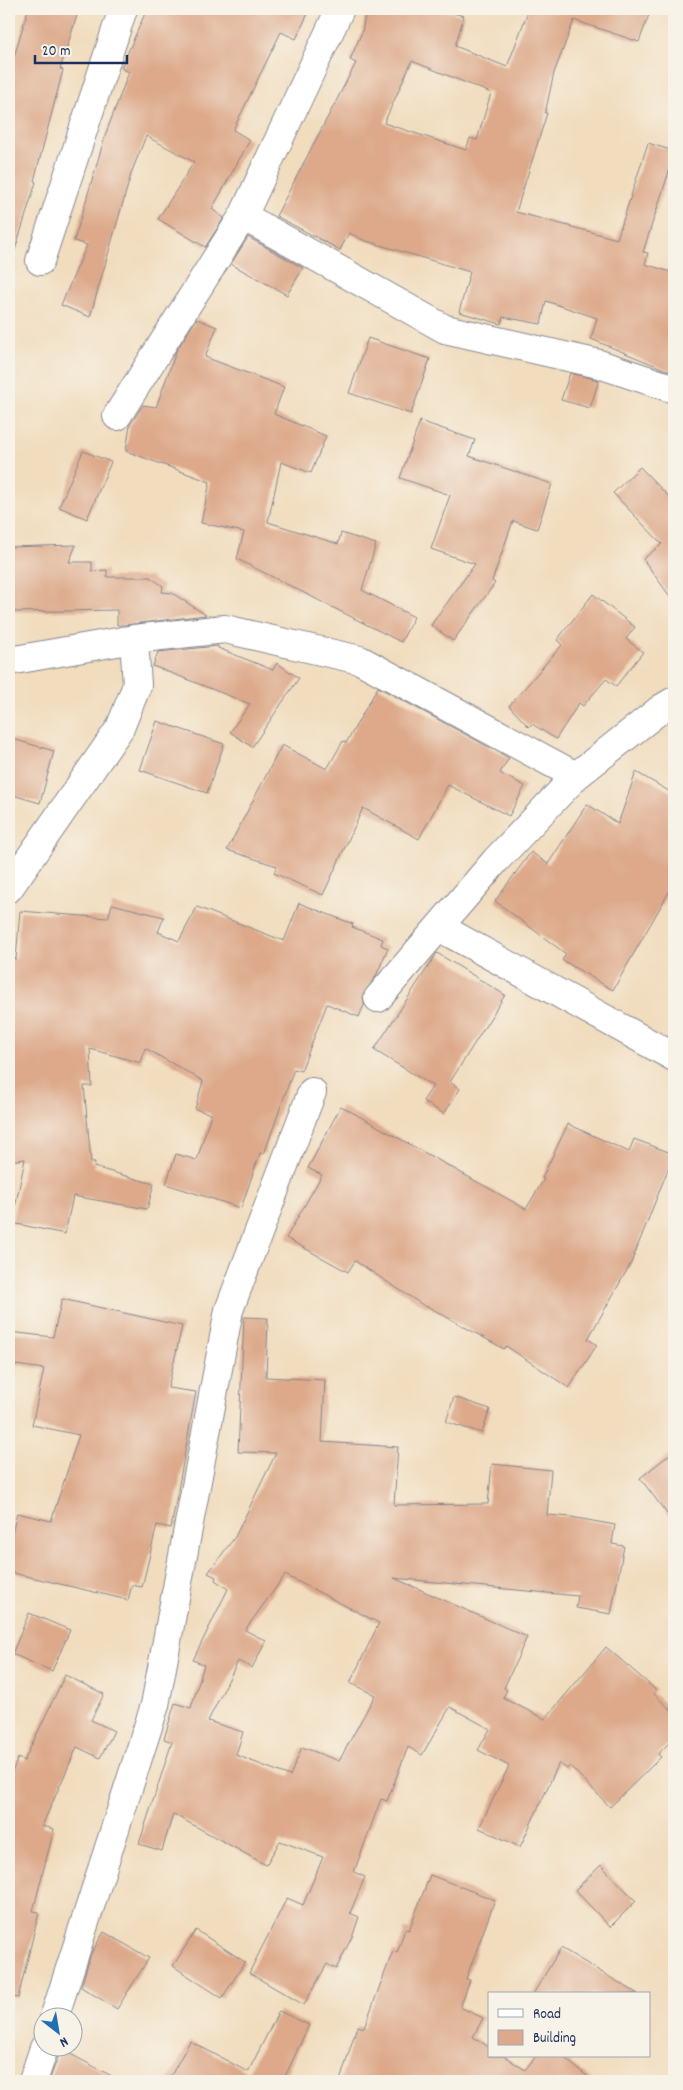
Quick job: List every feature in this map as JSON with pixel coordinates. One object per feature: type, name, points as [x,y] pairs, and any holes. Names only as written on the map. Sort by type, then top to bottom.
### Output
[{"type":"street","points":[[40,261],[124,9]]},
{"type":"street","points":[[116,416],[243,216],[340,9]]},
{"type":"street","points":[[243,216],[445,329],[599,364],[674,389]]},
{"type":"street","points":[[9,661],[134,639],[225,628],[360,660],[576,776]]},
{"type":"street","points":[[9,888],[120,728],[137,685],[134,639]]},
{"type":"street","points":[[378,998],[496,860],[576,776],[662,708],[674,701]]},
{"type":"street","points":[[439,927],[674,1057]]},
{"type":"street","points":[[57,2008],[155,1705],[229,1310],[312,1092]]},
{"type":"street","points":[[33,2081],[41,2058]]},
{"type":"building","points":[[28,9],[79,9],[60,69],[63,70],[34,181],[36,182],[15,250],[9,249],[9,74]]},
{"type":"building","points":[[147,9],[310,9],[296,39],[281,32],[233,130],[250,140],[212,209],[224,218],[205,247],[158,219],[194,162],[146,136],[132,171],[90,317],[61,305],[87,245],[74,241],[106,133],[129,72],[121,68]]},
{"type":"building","points":[[366,9],[438,9],[464,16],[455,46],[507,67],[529,9],[651,9],[639,42],[574,20],[554,73],[545,113],[547,113],[516,212],[617,239],[648,143],[674,151],[643,252],[648,253],[645,264],[674,273],[674,373],[591,339],[597,318],[546,301],[541,324],[503,317],[501,324],[459,312],[470,272],[363,240],[349,233],[340,250],[276,216],[356,63],[350,60],[362,32]],"holes":[[[412,61],[491,93],[477,140],[470,138],[466,150],[384,123]]]},
{"type":"building","points":[[248,237],[303,268],[287,295],[231,264]]},
{"type":"building","points":[[197,319],[217,327],[205,357],[284,387],[274,414],[326,436],[311,473],[281,462],[268,522],[338,544],[341,533],[376,544],[362,590],[414,617],[401,642],[237,559],[244,532],[201,523],[210,482],[126,451],[130,425],[143,405],[156,407],[177,349]]},
{"type":"building","points":[[368,338],[430,359],[411,414],[349,393]]},
{"type":"building","points":[[570,373],[599,380],[590,408],[561,400]]},
{"type":"building","points":[[420,421],[475,440],[469,456],[552,484],[537,529],[513,521],[492,581],[495,583],[453,641],[431,625],[475,564],[431,549],[450,495],[400,478]]},
{"type":"building","points":[[83,451],[111,462],[87,519],[59,507]]},
{"type":"building","points":[[640,467],[674,502],[674,602],[643,559],[662,544],[613,493]]},
{"type":"building","points":[[76,545],[69,562],[92,562],[92,571],[107,570],[107,577],[150,577],[163,586],[162,592],[172,593],[206,615],[117,625],[117,610],[10,612],[9,547]]},
{"type":"building","points":[[593,594],[635,627],[626,639],[643,652],[616,686],[606,679],[583,706],[579,703],[556,739],[532,724],[529,727],[509,706],[562,645],[557,640]]},
{"type":"building","points":[[218,646],[218,648],[273,670],[277,663],[299,678],[252,747],[230,732],[250,704],[153,666],[158,652]]},
{"type":"building","points":[[378,687],[509,758],[500,773],[525,786],[509,816],[448,785],[419,839],[363,808],[323,895],[274,873],[277,866],[227,850],[282,745],[327,769],[343,741],[346,743]]},
{"type":"building","points":[[157,721],[224,744],[207,793],[140,770]]},
{"type":"building","points":[[9,738],[54,751],[40,803],[9,794]]},
{"type":"building","points":[[636,772],[674,794],[674,883],[613,990],[562,960],[566,954],[495,901],[531,852],[548,864],[587,804],[618,824]]},
{"type":"building","points":[[299,903],[353,924],[352,927],[383,939],[381,945],[388,948],[376,976],[363,995],[364,1005],[359,1017],[327,1004],[301,1071],[294,1069],[264,1154],[260,1153],[241,1208],[166,1184],[176,1154],[197,1160],[211,1114],[195,1109],[203,1081],[145,1048],[141,1063],[90,1049],[92,1086],[84,1086],[91,1162],[95,1162],[94,1167],[154,1184],[147,1209],[73,1196],[65,1234],[12,1223],[25,1159],[9,1161],[9,958],[16,959],[20,911],[108,918],[112,904],[164,917],[158,932],[179,941],[197,907],[284,941]]},
{"type":"building","points":[[437,953],[505,995],[450,1082],[460,1089],[444,1114],[423,1101],[433,1086],[374,1050]]},
{"type":"building","points":[[341,1106],[526,1209],[544,1179],[542,1178],[568,1124],[629,1152],[634,1139],[674,1154],[631,1263],[588,1339],[597,1345],[569,1388],[506,1346],[504,1349],[426,1307],[355,1261],[348,1272],[286,1238],[322,1175],[308,1168]]},
{"type":"building","points":[[62,1299],[182,1326],[168,1388],[196,1392],[171,1528],[157,1525],[142,1587],[132,1585],[128,1600],[9,1572],[9,1546],[17,1513],[51,1521],[79,1435],[32,1425],[44,1369],[9,1364],[9,1332],[53,1337]]},
{"type":"building","points":[[244,1317],[268,1318],[266,1377],[325,1380],[322,1442],[398,1447],[394,1505],[488,1504],[492,1464],[551,1470],[547,1515],[571,1517],[615,1525],[612,1544],[624,1546],[611,1614],[576,1608],[578,1596],[394,1578],[527,1637],[504,1688],[507,1690],[503,1698],[545,1719],[606,1647],[656,1690],[653,1693],[674,1713],[674,1738],[658,1754],[661,1757],[610,1807],[570,1766],[567,1769],[559,1763],[520,1847],[479,1828],[509,1766],[478,1750],[490,1729],[450,1707],[422,1755],[408,1747],[387,1801],[381,1799],[354,1872],[365,1877],[350,1913],[359,1917],[353,1935],[336,1969],[327,1964],[304,2005],[249,1973],[287,1898],[303,1905],[323,1857],[280,1841],[266,1865],[173,1814],[162,1851],[139,1844],[172,1742],[164,1739],[175,1703],[191,1708],[204,1665],[193,1660],[228,1589],[215,1580],[216,1577],[208,1573],[235,1537],[276,1453],[238,1452]],"holes":[[[285,1575],[379,1623],[350,1683],[375,1695],[339,1761],[302,1747],[290,1776],[236,1755],[243,1732],[208,1721],[238,1661],[252,1668],[266,1641],[245,1630]]]},
{"type":"building","points":[[454,1397],[490,1409],[482,1433],[446,1422]]},
{"type":"building","points":[[674,1451],[674,1523],[640,1478]]},
{"type":"building","points":[[29,1613],[70,1630],[52,1671],[12,1654]]},
{"type":"building","points":[[65,1675],[104,1694],[91,1720],[114,1731],[100,1758],[77,1747],[42,1826],[54,1829],[33,1911],[39,1912],[18,1998],[9,1996],[9,1779],[18,1758],[24,1761]]},
{"type":"building","points":[[601,1865],[636,1901],[610,1927],[575,1890]]},
{"type":"building","points":[[430,1875],[495,1900],[466,1979],[470,1980],[460,2007],[483,2018],[473,2037],[488,2046],[488,2058],[507,2058],[525,2070],[534,2058],[564,2058],[593,2081],[340,2081],[357,2026],[364,2028],[393,1951],[397,1953],[405,1929],[409,1930]]},
{"type":"building","points":[[196,1930],[245,1962],[222,1998],[173,1966]]},
{"type":"building","points":[[104,1932],[149,1958],[117,2009],[81,1987],[91,1953]]},
{"type":"building","points":[[561,1948],[635,1992],[534,1992]]},
{"type":"building","points":[[279,2011],[309,2025],[283,2081],[168,2081],[190,2041],[248,2072]]},
{"type":"building","points":[[58,2058],[78,2058],[121,2081],[49,2081]]}]
